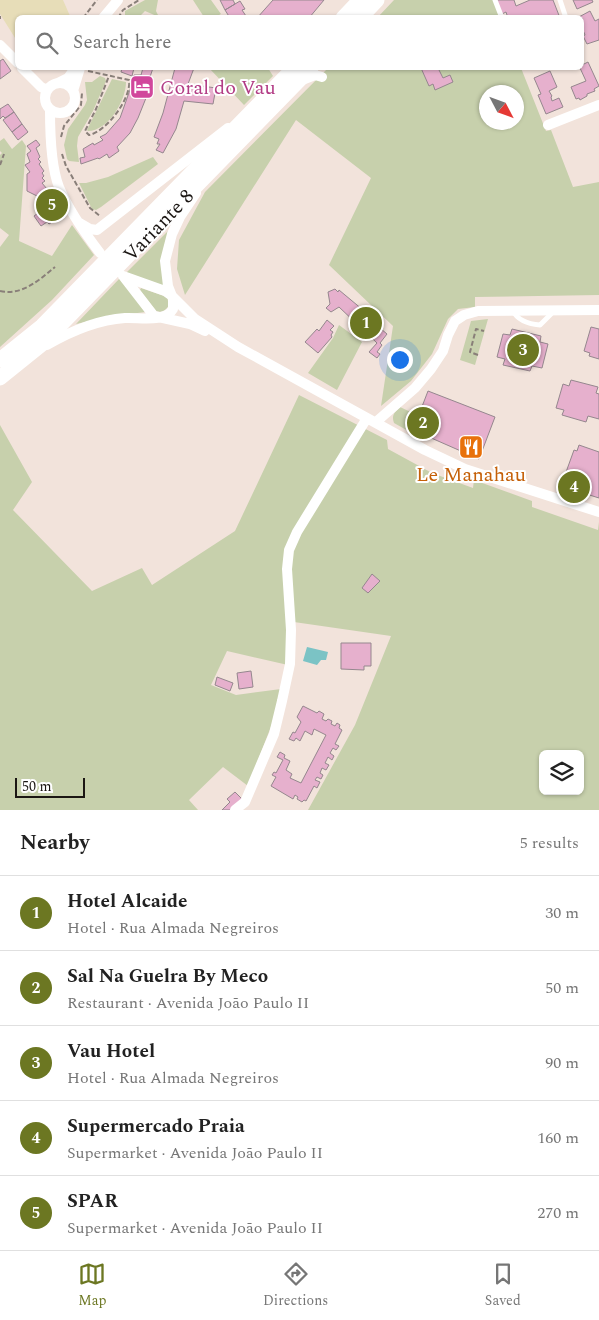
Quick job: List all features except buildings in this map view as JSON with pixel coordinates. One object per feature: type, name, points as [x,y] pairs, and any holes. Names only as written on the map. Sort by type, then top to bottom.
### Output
[{"type":"main road","points":[[346,15],[360,0]]},
{"type":"main road","points":[[363,15],[377,0]]},
{"type":"main road","name":"Variante 8","points":[[0,360],[42,326],[292,70]]},
{"type":"main road","name":"Variante 8","points":[[0,378],[48,338],[309,70]]},
{"type":"street","points":[[106,15],[118,0]]},
{"type":"street","points":[[0,45],[15,60]]},
{"type":"street","points":[[24,70],[42,87],[48,90]]},
{"type":"street","points":[[56,139],[50,110],[45,98],[48,90],[78,70]]},
{"type":"street","points":[[80,70],[75,100],[59,122],[53,164],[58,186],[78,222],[100,253],[96,239],[104,223]]},
{"type":"street","points":[[296,83],[310,76],[322,77],[319,70]]},
{"type":"street","points":[[58,83],[77,90]]},
{"type":"street","points":[[78,222],[90,229],[97,230],[258,104]]},
{"type":"street","points":[[548,125],[599,106]]},
{"type":"street","points":[[50,110],[57,113],[68,110]]},
{"type":"street","points":[[14,368],[46,346],[86,326],[116,319],[168,316],[172,312],[174,306],[173,297],[168,286],[165,261],[172,234],[180,217],[201,186],[236,144]]},
{"type":"street","points":[[226,340],[195,319],[165,291],[123,276],[151,313],[190,324],[226,340],[425,450],[465,469],[599,512]]},
{"type":"street","points":[[235,810],[245,802],[274,734],[288,674],[291,630],[287,569],[289,550],[297,532],[372,420],[415,388],[443,351],[455,321],[464,315],[478,311],[599,310]]},
{"type":"lane","points":[[495,0],[501,15]]},
{"type":"lane","points":[[560,0],[565,15]]},
{"type":"lane","points":[[513,310],[516,317],[520,320],[540,325],[556,310]]},
{"type":"path","points":[[85,15],[97,0]]},
{"type":"path","points":[[120,15],[123,10],[139,0]]},
{"type":"path","points":[[87,70],[128,80],[130,85],[120,109],[109,122],[93,135],[89,135],[84,131],[96,109],[109,76]]},
{"type":"path","points":[[56,139],[81,105],[83,100],[77,90]]},
{"type":"path","points":[[61,147],[66,166],[90,208],[99,214],[104,223]]},
{"type":"path","points":[[0,165],[4,154]]},
{"type":"path","points":[[0,291],[30,288],[55,268]]},
{"type":"path","points":[[478,354],[470,352],[476,329],[484,331]]},
{"type":"green space","points":[[145,0],[158,0],[156,11],[158,15],[145,11],[141,15],[125,15],[125,11]]},
{"type":"green space","points":[[193,0],[211,0],[221,14],[219,15],[203,15]]},
{"type":"green space","points":[[394,0],[494,0],[500,15],[380,15]]},
{"type":"green space","points":[[211,70],[269,70],[273,76],[244,105]]},
{"type":"green space","points":[[326,70],[522,70],[546,131],[551,130],[573,187],[599,182],[599,295],[475,297],[475,307],[458,309],[448,319],[432,354],[411,381],[381,406],[393,326],[329,265],[371,178],[296,120],[185,295],[177,269],[179,240],[205,192]]},
{"type":"green space","points":[[100,76],[105,78],[106,81],[93,111],[78,137],[79,162],[69,161],[64,145],[68,129],[87,100],[85,82],[92,82]]},
{"type":"green space","points":[[112,79],[126,82],[123,98],[109,121],[95,130],[88,131],[87,130]]},
{"type":"green space","points":[[4,138],[12,149],[22,140],[26,146],[19,241],[52,256],[72,225],[94,255],[52,300],[0,347],[0,247],[9,235],[0,228],[0,155],[2,153],[0,151],[0,141]]},
{"type":"green space","points":[[153,157],[158,164],[101,207],[96,210],[92,209],[79,183],[108,177]]},
{"type":"green space","points":[[168,231],[162,264],[166,287],[125,274]]},
{"type":"green space","points":[[120,278],[145,312],[76,324]]},
{"type":"green space","points":[[141,288],[167,297],[168,307],[162,311],[156,311],[140,290]]},
{"type":"green space","points":[[488,319],[475,365],[460,360],[471,321]]},
{"type":"green space","points":[[339,325],[362,342],[337,390],[308,373],[333,338]]},
{"type":"green space","points":[[299,395],[387,440],[388,449],[432,473],[473,488],[474,480],[532,501],[532,507],[598,530],[599,522],[599,810],[308,810],[355,725],[391,636],[287,621],[288,665],[227,651],[211,685],[236,695],[281,689],[277,711],[248,786],[223,767],[189,800],[198,810],[0,810],[0,425],[32,482],[13,510],[92,591],[142,568],[152,585],[235,531]]},
{"type":"green space","points":[[400,407],[417,415],[410,432],[394,423],[393,416]]},
{"type":"sand","points":[[0,0],[63,0],[70,15],[15,15],[15,38],[0,14]]},
{"type":"water","points":[[307,647],[328,652],[326,660],[321,660],[317,665],[303,661]]},
{"type":"place","name":"Coral do Vau","points":[[142,87]]},
{"type":"place","name":"SPAR","points":[[52,205]]},
{"type":"place","name":"Hotel Alcaide","points":[[366,323]]},
{"type":"place","name":"Vau Hotel","points":[[523,350]]},
{"type":"place","name":"Sal Na Guelra By Meco","points":[[423,423]]},
{"type":"place","name":"Le Manahau","points":[[471,447]]},
{"type":"place","name":"Supermercado Praia","points":[[574,487]]}]
